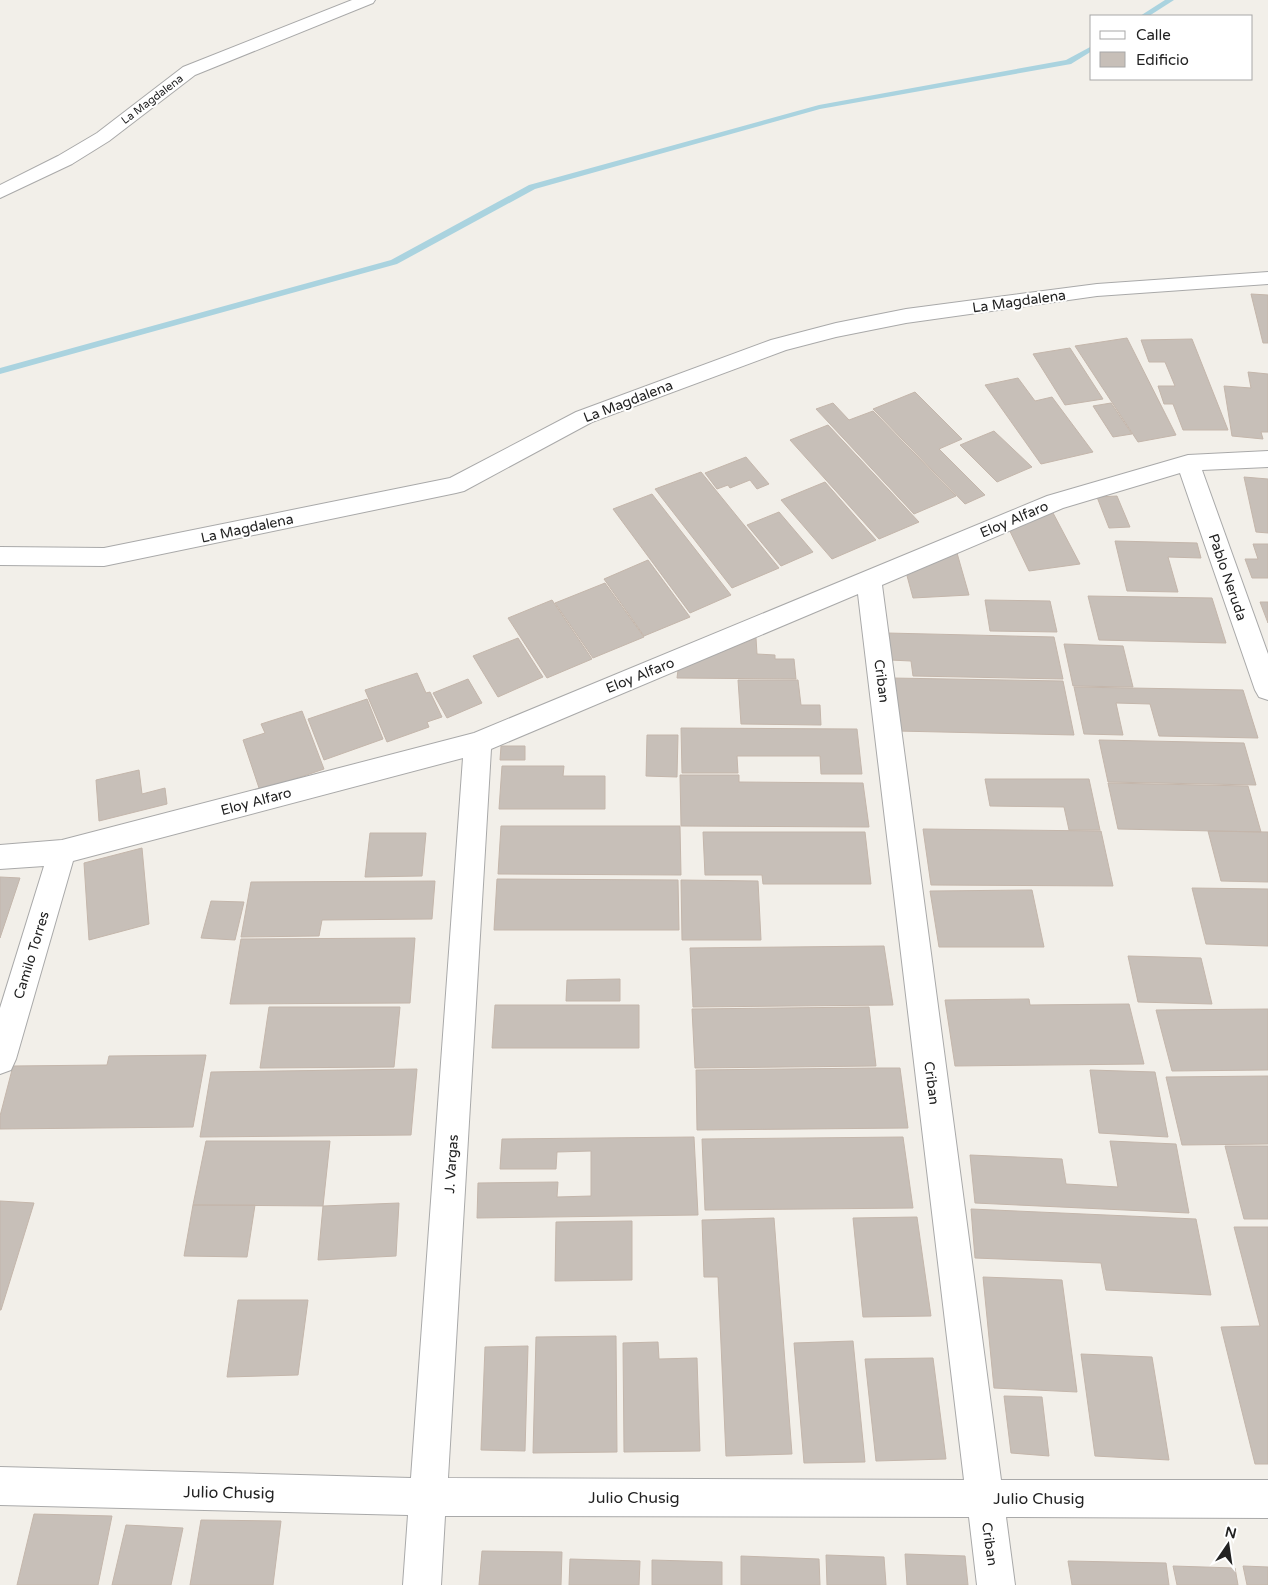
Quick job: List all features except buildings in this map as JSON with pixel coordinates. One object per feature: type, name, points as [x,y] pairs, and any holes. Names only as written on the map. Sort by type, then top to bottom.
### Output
[{"type":"street","name":"La Magdalena","points":[[0,192],[65,160],[103,137],[189,71],[367,0]]},
{"type":"street","name":"La Magdalena","points":[[0,556],[104,557],[456,485],[584,417],[779,345],[836,330],[906,316],[1097,290],[1268,278]]},
{"type":"street","name":"Eloy Alfaro","points":[[0,857],[62,852],[478,743],[1055,502],[1188,463],[1268,459]]},
{"type":"street","name":"Pablo Neruda","points":[[1188,463],[1268,690]]},
{"type":"street","name":"Criban","points":[[869,581],[996,1585]]},
{"type":"street","name":"J. Vargas","points":[[422,1585],[478,743]]},
{"type":"street","name":"Camilo Torres","points":[[0,1059],[62,852]]},
{"type":"street","name":"Julio Chusig","points":[[0,1486],[429,1497],[1268,1499]]},
{"type":"waterway","points":[[1146,15],[1170,0]]},
{"type":"waterway","points":[[0,371],[394,262],[532,187],[819,107],[1068,62],[1090,49]]}]
